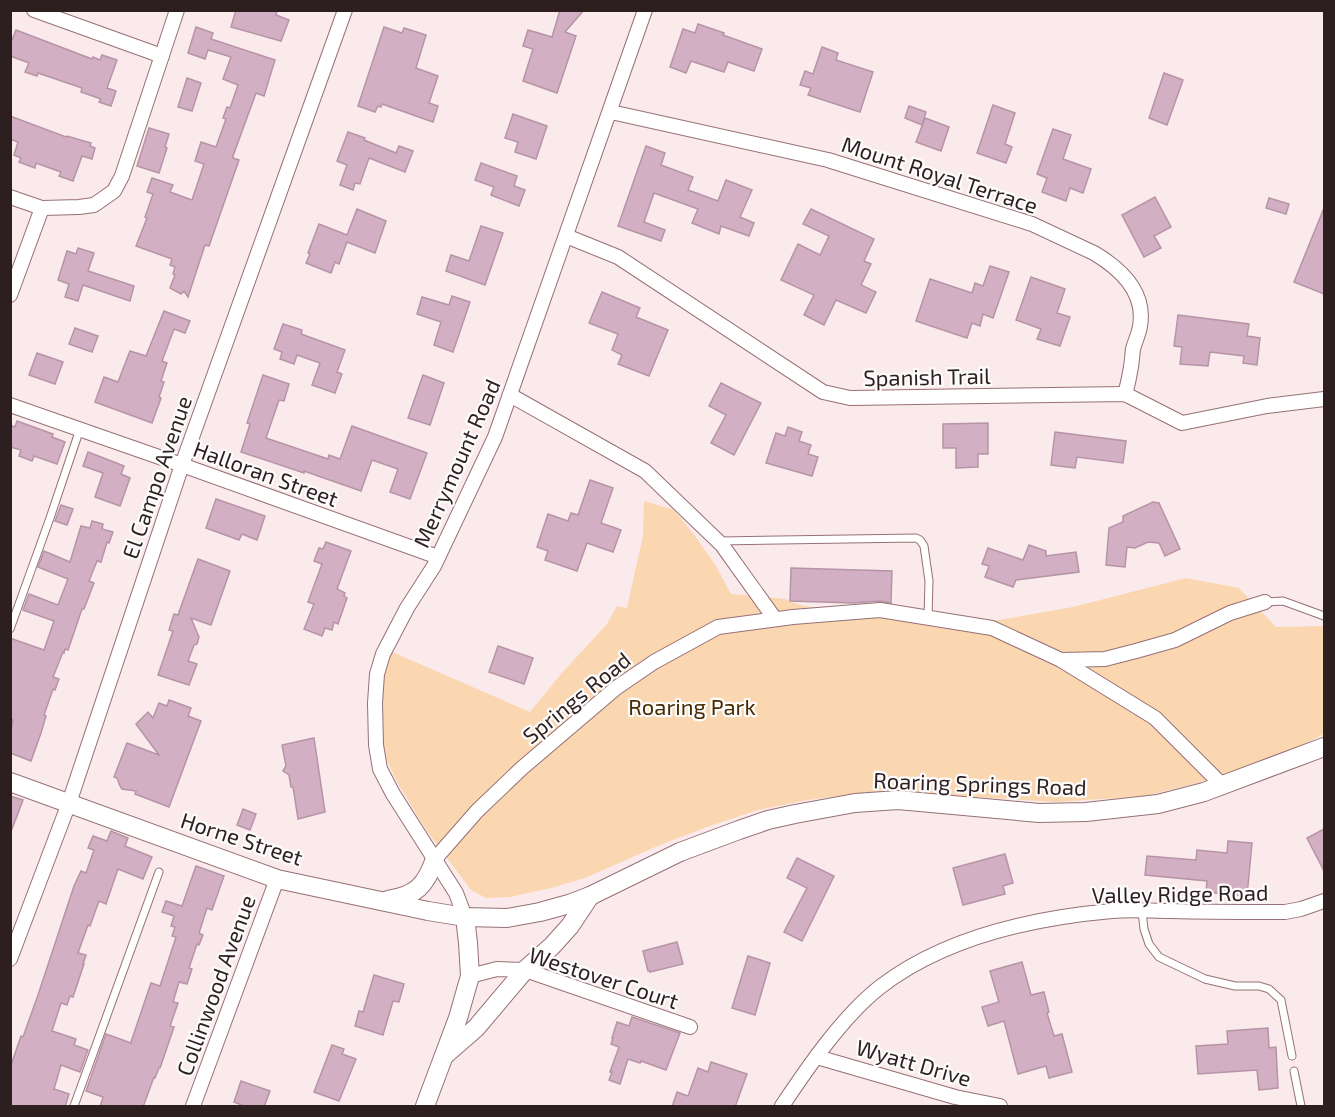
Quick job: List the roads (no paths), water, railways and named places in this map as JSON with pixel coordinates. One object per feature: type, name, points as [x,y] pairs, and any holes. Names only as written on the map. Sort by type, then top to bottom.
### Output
[{"type":"street","points":[[34,10],[162,57]]},
{"type":"street","points":[[10,197],[42,208],[78,207],[94,205],[114,191],[122,176],[177,10]]},
{"type":"street","name":"El Campo Avenue","points":[[10,959],[69,803],[182,465],[345,10]]},
{"type":"street","name":"Merrymount Road","points":[[465,917],[456,893],[393,794],[380,769],[375,745],[377,674],[383,654],[407,608],[438,557],[495,438],[645,10]]},
{"type":"street","name":"Mount Royal Terrace","points":[[611,112],[828,160],[1032,224],[1094,253],[1103,258],[1132,284],[1137,295],[1141,314],[1140,328],[1133,348],[1125,394]]},
{"type":"street","points":[[10,295],[42,208]]},
{"type":"street","name":"Spanish Trail","points":[[566,236],[618,256],[823,392],[850,398],[1125,394],[1182,423],[1267,406],[1324,399]]},
{"type":"street","points":[[510,395],[645,471],[722,545],[775,619]]},
{"type":"street","name":"Halloran Street","points":[[10,405],[438,557]]},
{"type":"street","name":"Springs Road","points":[[1061,660],[1105,659],[1136,651],[1174,640],[1230,613],[1265,602]]},
{"type":"street","name":"Springs Road","points":[[435,859],[477,811],[522,768],[616,688],[654,662],[718,627],[880,609],[992,628],[1061,660],[1155,718],[1222,785]]},
{"type":"street","name":"Roaring Springs Road","points":[[465,917],[507,918],[569,904],[680,852],[719,837],[768,820],[820,809],[898,800],[1039,813],[1086,812],[1158,804],[1204,792],[1324,747]]},
{"type":"street","name":"Horne Street","points":[[10,782],[277,879],[465,917]]},
{"type":"street","points":[[383,901],[398,899],[415,892],[430,872],[435,859]]},
{"type":"street","name":"Collinwood Avenue","points":[[193,1107],[277,879]]},
{"type":"street","points":[[445,1055],[476,1028],[525,970],[570,927],[590,896]]},
{"type":"street","name":"Valley Ridge Road","points":[[782,1107],[842,1026],[881,986],[950,947],[992,931],[1113,911],[1285,912],[1324,901]]},
{"type":"street","points":[[425,1107],[458,1018],[470,976],[465,917]]},
{"type":"street","name":"Westover Court","points":[[470,976],[497,969],[525,970],[690,1027]]},
{"type":"street","name":"Wyatt Drive","points":[[817,1057],[955,1097],[1000,1107]]},
{"type":"lane","points":[[10,629],[80,429]]},
{"type":"lane","points":[[718,541],[916,538],[924,546],[929,581],[928,617]]},
{"type":"lane","points":[[1265,602],[1283,601],[1324,616]]},
{"type":"lane","points":[[74,1107],[159,872]]},
{"type":"lane","points":[[1142,911],[1146,937],[1159,957],[1204,979],[1235,986],[1259,986],[1269,989],[1281,1000],[1292,1056]]},
{"type":"lane","points":[[1294,1071],[1301,1107]]},
{"type":"park label","name":"Roaring Park","points":[[692,706]]}]
